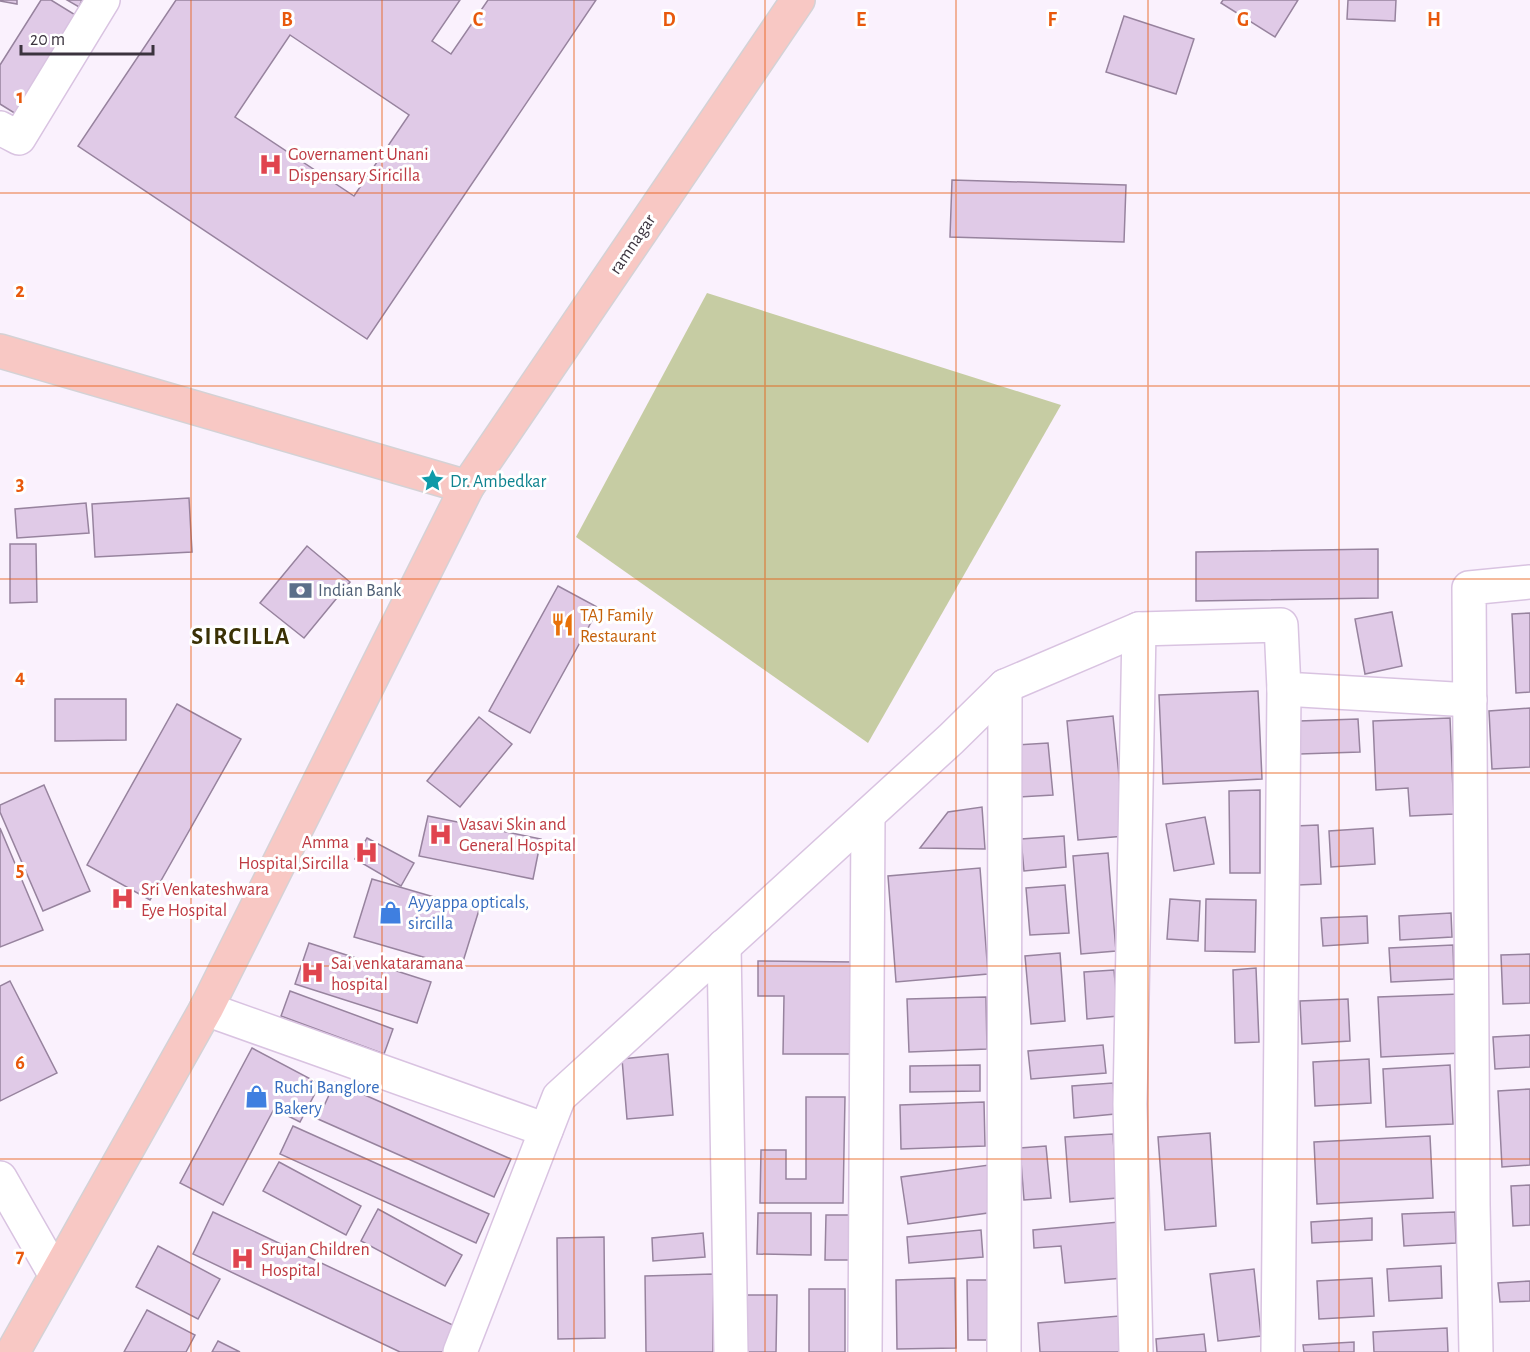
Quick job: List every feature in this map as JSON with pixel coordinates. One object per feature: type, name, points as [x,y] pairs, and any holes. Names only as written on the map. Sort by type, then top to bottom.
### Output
[{"type":"main road","name":"ramnagar","points":[[13,1352],[206,1009],[467,487],[798,0]]},
{"type":"main road","points":[[0,351],[467,487]]},
{"type":"street","points":[[0,128],[19,138],[103,0]]},
{"type":"street","points":[[1476,1352],[1469,588],[1530,582]]},
{"type":"street","points":[[460,1352],[559,1097],[951,739],[1005,686],[1139,629],[1281,625],[1284,688],[1278,1352]]},
{"type":"street","points":[[1136,1352],[1130,1104],[1139,629]]},
{"type":"street","points":[[1004,1352],[1005,686]]},
{"type":"street","points":[[1284,688],[1470,700]]},
{"type":"street","points":[[865,1352],[868,814]]},
{"type":"street","points":[[724,946],[731,1352]]},
{"type":"street","points":[[206,1009],[546,1130]]},
{"type":"street","points":[[0,1178],[56,1274]]},
{"type":"green space","points":[[707,293],[1061,405],[868,743],[576,537]]},
{"type":"building","points":[[17,0],[17,4],[0,1]]},
{"type":"building","points":[[41,0],[51,0],[77,16],[16,114],[0,104],[0,65]]},
{"type":"building","points":[[67,0],[82,0],[79,7]]},
{"type":"building","points":[[176,0],[460,0],[432,41],[451,54],[488,0],[596,0],[367,339],[78,146]],"holes":[[[290,35],[409,115],[354,196],[235,117]]]},
{"type":"building","points":[[1223,0],[1298,0],[1275,37],[1221,3]]},
{"type":"building","points":[[1348,0],[1396,0],[1395,21],[1347,19]]},
{"type":"building","points":[[1124,16],[1194,39],[1176,94],[1106,72]]},
{"type":"building","points":[[952,180],[1126,185],[1124,242],[950,237]]},
{"type":"building","points":[[189,498],[192,552],[95,557],[92,504]]},
{"type":"building","points":[[86,503],[89,533],[17,538],[15,509]]},
{"type":"building","points":[[10,544],[36,544],[37,602],[10,603]]},
{"type":"building","points":[[307,546],[350,582],[304,638],[260,603]]},
{"type":"building","points":[[1378,549],[1378,598],[1196,601],[1196,552]]},
{"type":"building","points":[[558,586],[599,608],[530,733],[489,711]]},
{"type":"building","points":[[1392,612],[1402,666],[1365,674],[1355,619]]},
{"type":"building","points":[[1530,613],[1530,692],[1516,693],[1512,614]]},
{"type":"building","points":[[1258,691],[1262,779],[1163,784],[1159,695]]},
{"type":"building","points":[[55,699],[126,699],[126,740],[55,741]]},
{"type":"building","points":[[177,704],[241,739],[150,900],[87,865]]},
{"type":"building","points":[[1530,708],[1530,767],[1492,769],[1489,711]]},
{"type":"building","points":[[1113,716],[1125,836],[1078,840],[1067,721]]},
{"type":"building","points":[[479,717],[512,744],[460,807],[427,781]]},
{"type":"building","points":[[1450,718],[1454,814],[1410,816],[1408,788],[1376,790],[1373,721]]},
{"type":"building","points":[[1358,719],[1360,752],[1300,754],[1299,721]]},
{"type":"building","points":[[1048,743],[1053,795],[1019,797],[1016,745]]},
{"type":"building","points":[[44,785],[90,891],[43,911],[0,812],[0,805]]},
{"type":"building","points":[[1260,790],[1260,873],[1230,873],[1229,791]]},
{"type":"building","points":[[982,807],[985,849],[920,848],[948,812]]},
{"type":"building","points":[[428,816],[541,839],[533,879],[419,856]]},
{"type":"building","points":[[1205,817],[1214,864],[1174,871],[1166,824]]},
{"type":"building","points":[[1318,825],[1321,884],[1298,885],[1295,826]]},
{"type":"building","points":[[0,828],[43,930],[0,947]]},
{"type":"building","points":[[1373,828],[1375,864],[1331,867],[1329,831]]},
{"type":"building","points":[[1064,836],[1066,867],[1024,871],[1021,839]]},
{"type":"building","points":[[367,838],[414,863],[401,886],[355,859]]},
{"type":"building","points":[[1108,853],[1116,951],[1081,954],[1073,856]]},
{"type":"building","points":[[980,868],[988,974],[896,982],[888,876]]},
{"type":"building","points":[[372,879],[479,910],[461,968],[354,937]]},
{"type":"building","points":[[1065,885],[1069,933],[1030,935],[1026,888]]},
{"type":"building","points":[[1170,899],[1200,901],[1198,941],[1167,939]]},
{"type":"building","points":[[1206,899],[1256,900],[1255,952],[1205,951]]},
{"type":"building","points":[[1451,913],[1452,937],[1400,940],[1399,916]]},
{"type":"building","points":[[1367,916],[1368,943],[1323,946],[1321,918]]},
{"type":"building","points":[[309,943],[431,982],[417,1023],[295,984]]},
{"type":"building","points":[[1453,945],[1454,979],[1391,982],[1389,948]]},
{"type":"building","points":[[1060,953],[1065,1021],[1031,1024],[1025,956]]},
{"type":"building","points":[[1530,954],[1530,1003],[1503,1004],[1501,955]]},
{"type":"building","points":[[758,961],[854,962],[853,1054],[783,1054],[784,996],[758,996]]},
{"type":"building","points":[[1256,968],[1259,1042],[1235,1043],[1233,970]]},
{"type":"building","points":[[1114,970],[1118,1016],[1087,1019],[1084,972]]},
{"type":"building","points":[[10,981],[57,1073],[0,1101],[0,986]]},
{"type":"building","points":[[290,991],[393,1029],[384,1054],[281,1016]]},
{"type":"building","points":[[1460,994],[1463,1053],[1381,1057],[1378,997]]},
{"type":"building","points":[[986,997],[987,1049],[909,1052],[907,999]]},
{"type":"building","points":[[1348,999],[1350,1041],[1302,1044],[1300,1001]]},
{"type":"building","points":[[1530,1035],[1530,1067],[1495,1069],[1493,1037]]},
{"type":"building","points":[[1103,1045],[1106,1073],[1031,1079],[1028,1051]]},
{"type":"building","points":[[252,1048],[320,1084],[300,1122],[274,1109],[223,1205],[180,1183]]},
{"type":"building","points":[[668,1054],[673,1115],[627,1119],[622,1059]]},
{"type":"building","points":[[1369,1059],[1371,1103],[1315,1106],[1313,1062]]},
{"type":"building","points":[[980,1065],[980,1091],[910,1092],[910,1066]]},
{"type":"building","points":[[1450,1065],[1453,1124],[1386,1127],[1383,1069]]},
{"type":"building","points":[[335,1082],[511,1159],[494,1197],[318,1119]]},
{"type":"building","points":[[1113,1083],[1115,1114],[1074,1118],[1072,1086]]},
{"type":"building","points":[[1530,1089],[1530,1165],[1502,1167],[1498,1091]]},
{"type":"building","points":[[806,1097],[845,1097],[843,1203],[760,1203],[761,1150],[786,1150],[786,1179],[806,1179]]},
{"type":"building","points":[[984,1102],[985,1146],[901,1149],[900,1105]]},
{"type":"building","points":[[293,1126],[489,1214],[476,1243],[280,1154]]},
{"type":"building","points":[[1210,1133],[1216,1226],[1165,1230],[1158,1137]]},
{"type":"building","points":[[1113,1134],[1117,1198],[1070,1202],[1065,1137]]},
{"type":"building","points":[[1430,1136],[1433,1198],[1317,1204],[1314,1142]]},
{"type":"building","points":[[1046,1146],[1051,1198],[1024,1200],[1020,1148]]},
{"type":"building","points":[[279,1162],[361,1206],[346,1235],[263,1191]]},
{"type":"building","points":[[989,1165],[995,1212],[908,1224],[901,1177]]},
{"type":"building","points":[[1530,1185],[1530,1225],[1513,1226],[1511,1186]]},
{"type":"building","points":[[378,1209],[462,1255],[445,1286],[361,1241]]},
{"type":"building","points":[[213,1212],[455,1326],[443,1352],[400,1352],[193,1254]]},
{"type":"building","points":[[1455,1212],[1456,1243],[1404,1246],[1402,1214]]},
{"type":"building","points":[[758,1213],[811,1213],[811,1255],[757,1254]]},
{"type":"building","points":[[826,1215],[854,1215],[854,1260],[825,1260]]},
{"type":"building","points":[[1372,1218],[1372,1240],[1312,1243],[1311,1222]]},
{"type":"building","points":[[1119,1222],[1123,1278],[1065,1283],[1061,1246],[1034,1248],[1033,1230]]},
{"type":"building","points":[[981,1230],[983,1257],[909,1263],[907,1237]]},
{"type":"building","points":[[703,1233],[705,1257],[653,1261],[652,1238]]},
{"type":"building","points":[[604,1237],[605,1338],[558,1339],[557,1238]]},
{"type":"building","points":[[158,1246],[220,1279],[198,1319],[136,1287]]},
{"type":"building","points":[[1441,1266],[1442,1298],[1389,1301],[1387,1269]]},
{"type":"building","points":[[1254,1269],[1261,1336],[1218,1341],[1210,1274]]},
{"type":"building","points":[[713,1274],[713,1352],[646,1352],[645,1276]]},
{"type":"building","points":[[955,1278],[956,1348],[897,1349],[896,1280]]},
{"type":"building","points":[[1372,1278],[1374,1316],[1319,1319],[1317,1281]]},
{"type":"building","points":[[967,1280],[990,1280],[990,1340],[968,1340]]},
{"type":"building","points":[[1530,1281],[1530,1301],[1500,1302],[1498,1283]]},
{"type":"building","points":[[809,1289],[845,1289],[845,1352],[809,1352]]},
{"type":"building","points":[[743,1295],[777,1295],[776,1352],[743,1352]]},
{"type":"building","points":[[147,1310],[195,1335],[186,1352],[124,1352]]},
{"type":"building","points":[[1119,1316],[1122,1352],[1040,1352],[1038,1323]]},
{"type":"building","points":[[1447,1328],[1448,1352],[1374,1352],[1373,1332]]},
{"type":"building","points":[[1204,1334],[1206,1352],[1157,1352],[1156,1339]]},
{"type":"building","points":[[218,1341],[240,1352],[212,1352]]},
{"type":"building","points":[[1354,1342],[1354,1352],[1304,1352],[1303,1345]]},
{"type":"place","name":"Governament Unani Dispensary Siricilla","points":[[270,164]]},
{"type":"place","name":"Dr. Ambedkar","points":[[432,481]]},
{"type":"place","name":"Indian Bank","points":[[300,590]]},
{"type":"place","name":"TAJ Family Restaurant","points":[[562,625]]},
{"type":"place","name":"Vasavi Skin and General Hospital","points":[[441,834]]},
{"type":"place","name":"Amma Hospital,Sircilla","points":[[367,852]]},
{"type":"place","name":"Sri Venkateshwara Eye Hospital","points":[[123,899]]},
{"type":"place","name":"Ayyappa opticals, sircilla","points":[[390,912]]},
{"type":"place","name":"Sai venkataramana hospital","points":[[313,973]]},
{"type":"place","name":"Ruchi Banglore Bakery","points":[[256,1097]]},
{"type":"place","name":"Srujan Children Hospital","points":[[243,1259]]},
{"type":"district","name":"SIRCILLA","points":[[241,636]]}]
